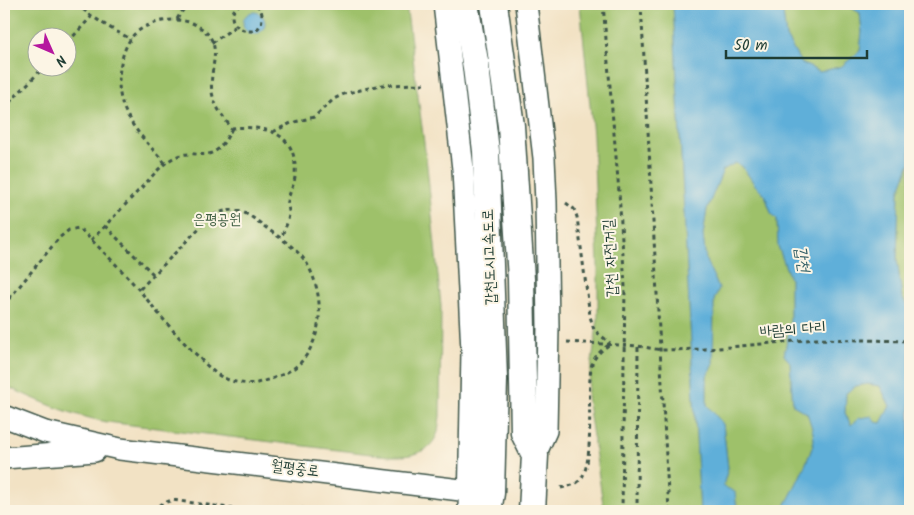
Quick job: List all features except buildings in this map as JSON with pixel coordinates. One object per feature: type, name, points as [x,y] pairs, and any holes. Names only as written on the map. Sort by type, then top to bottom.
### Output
[{"type":"main road","name":"갑천도시고속도로","points":[[465,4],[476,67],[486,151],[494,380],[491,493],[488,511]]},
{"type":"main road","name":"갑천도시고속도로","points":[[494,4],[511,126],[521,279],[524,433],[535,454]]},
{"type":"main road","points":[[532,511],[535,454]]},
{"type":"street","points":[[444,4],[463,169],[472,351],[469,501]]},
{"type":"street","points":[[526,4],[544,158],[546,212],[548,327],[546,431],[535,454]]},
{"type":"street","points":[[5,416],[45,432],[120,449]]},
{"type":"street","points":[[4,457],[11,444],[12,434],[11,425],[5,416]]},
{"type":"street","points":[[4,457],[120,449]]},
{"type":"street","name":"월평중로","points":[[120,449],[469,501]]},
{"type":"path","points":[[77,4],[110,29],[131,39]]},
{"type":"path","points":[[177,19],[187,4]]},
{"type":"path","points":[[241,4],[234,10],[233,17],[236,26],[248,32],[260,26],[262,19],[262,12],[254,4]]},
{"type":"path","name":"갑천 자전거길","points":[[603,4],[620,201],[625,287],[622,511]]},
{"type":"path","points":[[641,4],[669,511]]},
{"type":"path","points":[[78,32],[92,17]]},
{"type":"path","points":[[165,163],[135,130],[123,105],[120,93],[120,69],[123,57],[131,39],[148,26],[177,19],[199,26],[215,49],[216,57],[212,85],[214,99],[225,120],[232,128]]},
{"type":"path","points":[[212,43],[236,26]]},
{"type":"path","points":[[4,108],[33,78]]},
{"type":"path","points":[[273,132],[291,123],[314,117],[334,99],[344,94],[381,85],[424,84]]},
{"type":"path","points":[[232,128],[259,127],[273,132],[289,145],[295,163],[295,177],[287,203],[289,212],[288,222],[281,238]]},
{"type":"path","points":[[91,240],[165,163],[181,155],[205,155],[214,152],[221,147],[232,128]]},
{"type":"path","points":[[561,488],[574,485],[584,473],[588,454],[592,362],[598,353],[610,344],[594,330],[589,307],[577,217],[574,209],[564,202]]},
{"type":"path","points":[[4,306],[53,245],[69,230],[80,228],[139,290],[169,328],[208,367],[220,376],[235,382],[255,383],[275,378],[301,363],[310,349],[317,332],[319,296],[314,278],[305,261],[281,238],[246,214],[235,210],[221,211],[208,218],[139,290]]},
{"type":"path","points":[[105,226],[154,275]]},
{"type":"path","name":"바람의 다리","points":[[568,342],[677,350],[708,349],[816,338],[910,341]]},
{"type":"path","points":[[637,511],[638,346]]},
{"type":"path","points":[[144,511],[172,500],[250,511]]},
{"type":"path","points":[[213,506],[213,511]]},
{"type":"path","points":[[303,511],[304,506]]},
{"type":"green space","name":"은평공원","points":[[4,4],[406,4],[427,166],[441,306],[440,416],[438,432],[434,441],[421,452],[405,456],[387,456],[107,422],[80,416],[29,397],[4,385]]},
{"type":"green space","points":[[580,4],[673,4],[700,511],[602,511],[603,504],[587,396],[598,319],[598,265],[593,135]]},
{"type":"green space","points":[[782,4],[845,4],[860,13],[862,32],[860,51],[842,66],[820,72],[801,63],[786,37]]},
{"type":"green space","points":[[735,163],[742,166],[755,185],[765,195],[771,213],[777,219],[778,246],[790,279],[790,326],[784,355],[790,362],[793,405],[807,413],[814,439],[806,464],[782,511],[737,511],[738,505],[723,486],[728,468],[723,424],[707,406],[707,376],[713,364],[714,300],[719,288],[706,261],[703,236],[707,209],[723,169]]},
{"type":"green space","points":[[910,163],[910,311],[902,297],[897,260],[899,192]]},
{"type":"green space","points":[[868,384],[880,386],[890,406],[881,423],[851,425],[845,413],[846,393],[856,386]]},
{"type":"water","name":"갑천","points":[[673,4],[782,4],[786,37],[801,63],[820,72],[842,66],[860,51],[862,32],[860,13],[845,4],[910,4],[910,163],[899,192],[897,259],[902,297],[910,311],[910,511],[782,511],[806,464],[814,439],[807,413],[793,405],[790,362],[784,355],[790,326],[790,279],[778,246],[777,219],[771,213],[765,195],[755,185],[742,166],[735,163],[723,170],[707,209],[703,235],[706,261],[719,288],[714,300],[713,364],[707,376],[707,405],[723,424],[728,468],[723,486],[735,492],[737,511],[700,511]],"holes":[[[868,384],[880,386],[890,406],[881,423],[875,422],[872,416],[859,418],[851,425],[845,413],[846,393],[856,386]]]},
{"type":"water","points":[[254,12],[262,15],[265,23],[262,31],[254,34],[246,31],[243,23],[246,15]]}]
